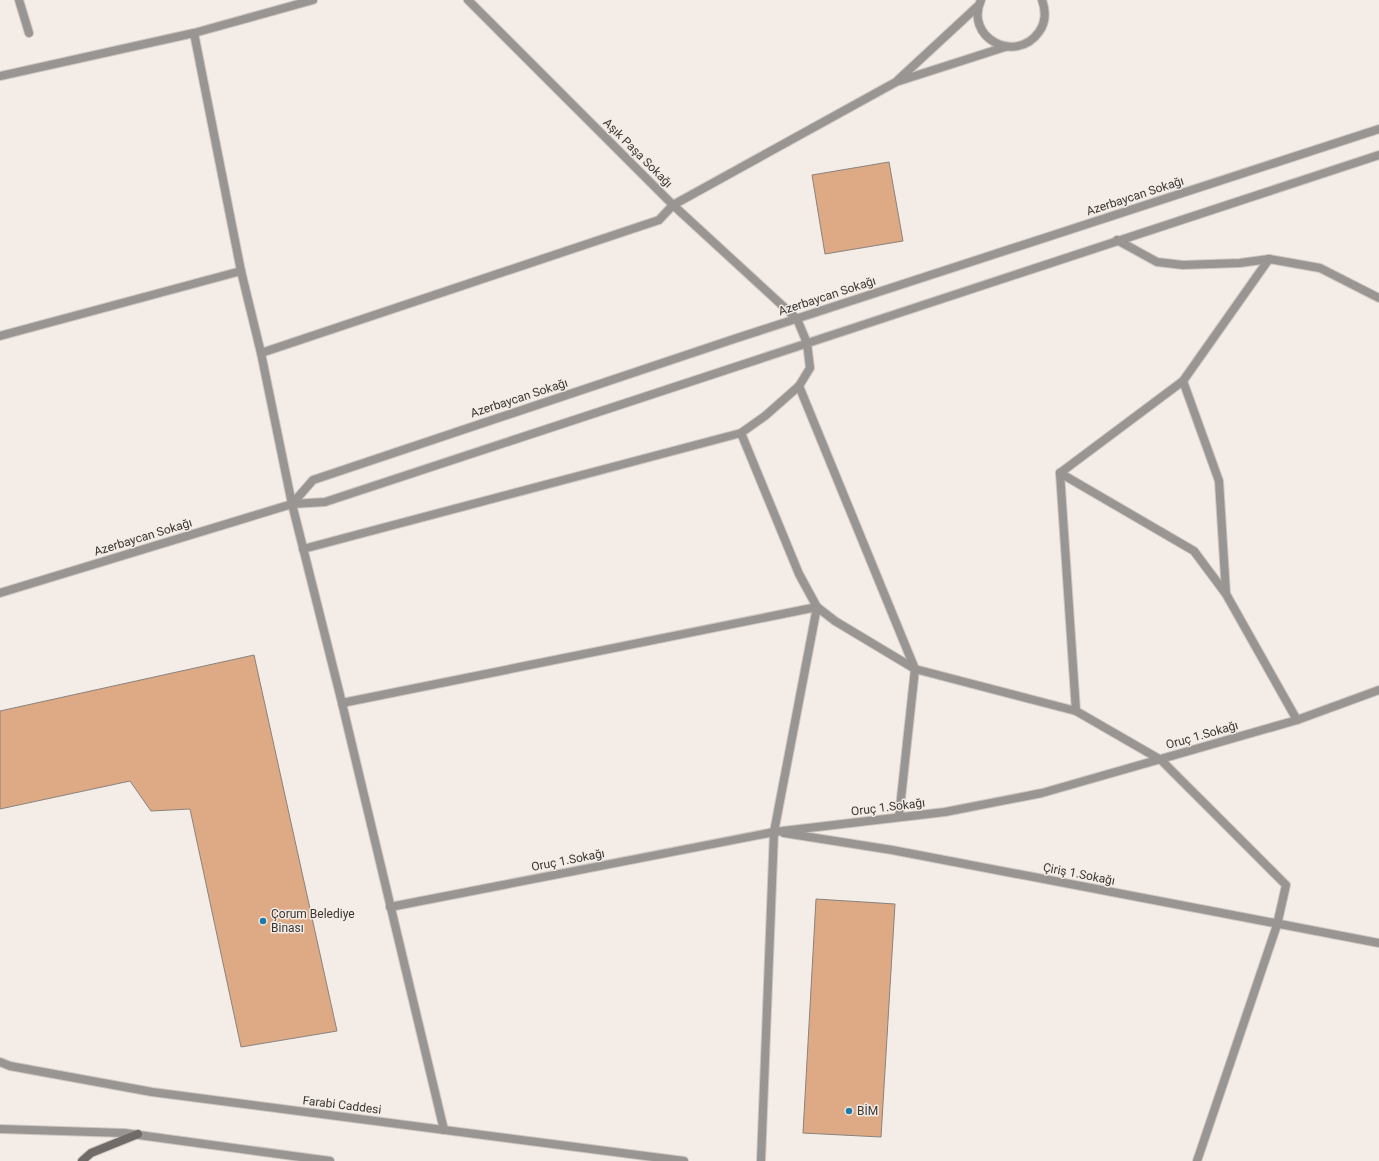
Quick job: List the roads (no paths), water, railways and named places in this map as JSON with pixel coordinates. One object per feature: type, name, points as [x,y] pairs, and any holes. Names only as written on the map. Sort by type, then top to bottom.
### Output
[{"type":"main road","points":[[82,1161],[91,1153],[138,1134]]},
{"type":"street","points":[[19,0],[29,33]]},
{"type":"street","points":[[0,76],[194,33],[313,0]]},
{"type":"street","name":"Aşık Paşa Sokağı","points":[[468,0],[673,205],[797,319]]},
{"type":"street","points":[[261,353],[659,220],[673,205],[896,82],[1005,47],[1016,47],[1026,44],[1035,38],[1042,29],[1045,18],[1045,7],[1042,0]]},
{"type":"street","points":[[896,82],[980,3]]},
{"type":"street","points":[[980,3],[978,16],[980,27],[986,36],[994,43],[1005,47]]},
{"type":"street","points":[[194,33],[241,271],[261,353],[292,504],[342,704],[444,1130]]},
{"type":"street","name":"Azerbaycan Sokağı","points":[[292,504],[313,480],[1379,128]]},
{"type":"street","name":"Azerbaycan Sokağı","points":[[0,593],[292,504],[325,502],[1379,155]]},
{"type":"street","points":[[1118,240],[1157,262],[1183,264],[1226,264],[1269,259],[1320,268],[1379,298]]},
{"type":"street","points":[[1060,473],[1183,381],[1269,259]]},
{"type":"street","points":[[0,336],[241,271]]},
{"type":"street","points":[[303,549],[741,433],[765,416],[799,386],[810,368],[807,343],[797,319]]},
{"type":"street","points":[[1183,381],[1219,481],[1226,594]]},
{"type":"street","points":[[799,386],[915,669],[899,817]]},
{"type":"street","points":[[741,433],[799,574],[817,607],[836,621],[915,669],[1076,711],[1161,760],[1286,885],[1277,925],[1197,1161]]},
{"type":"street","points":[[1060,473],[1194,552],[1226,594],[1297,720]]},
{"type":"street","points":[[1060,473],[1076,711]]},
{"type":"street","points":[[342,704],[817,607]]},
{"type":"street","points":[[761,1161],[774,832],[817,607]]},
{"type":"street","name":"Oruç 1.Sokağı","points":[[390,907],[774,832],[945,812],[1042,793],[1297,720],[1379,690]]},
{"type":"street","name":"Çiriş 1.Sokağı","points":[[774,832],[892,850],[1277,925],[1379,943]]},
{"type":"street","name":"Farabi Caddesi","points":[[0,1062],[10,1066],[152,1092],[684,1161]]},
{"type":"street","points":[[0,1129],[138,1134],[330,1161]]},
{"type":"place","name":"Çorum Belediye Binası","points":[[263,921]]},
{"type":"place","name":"BİM","points":[[849,1111]]}]
